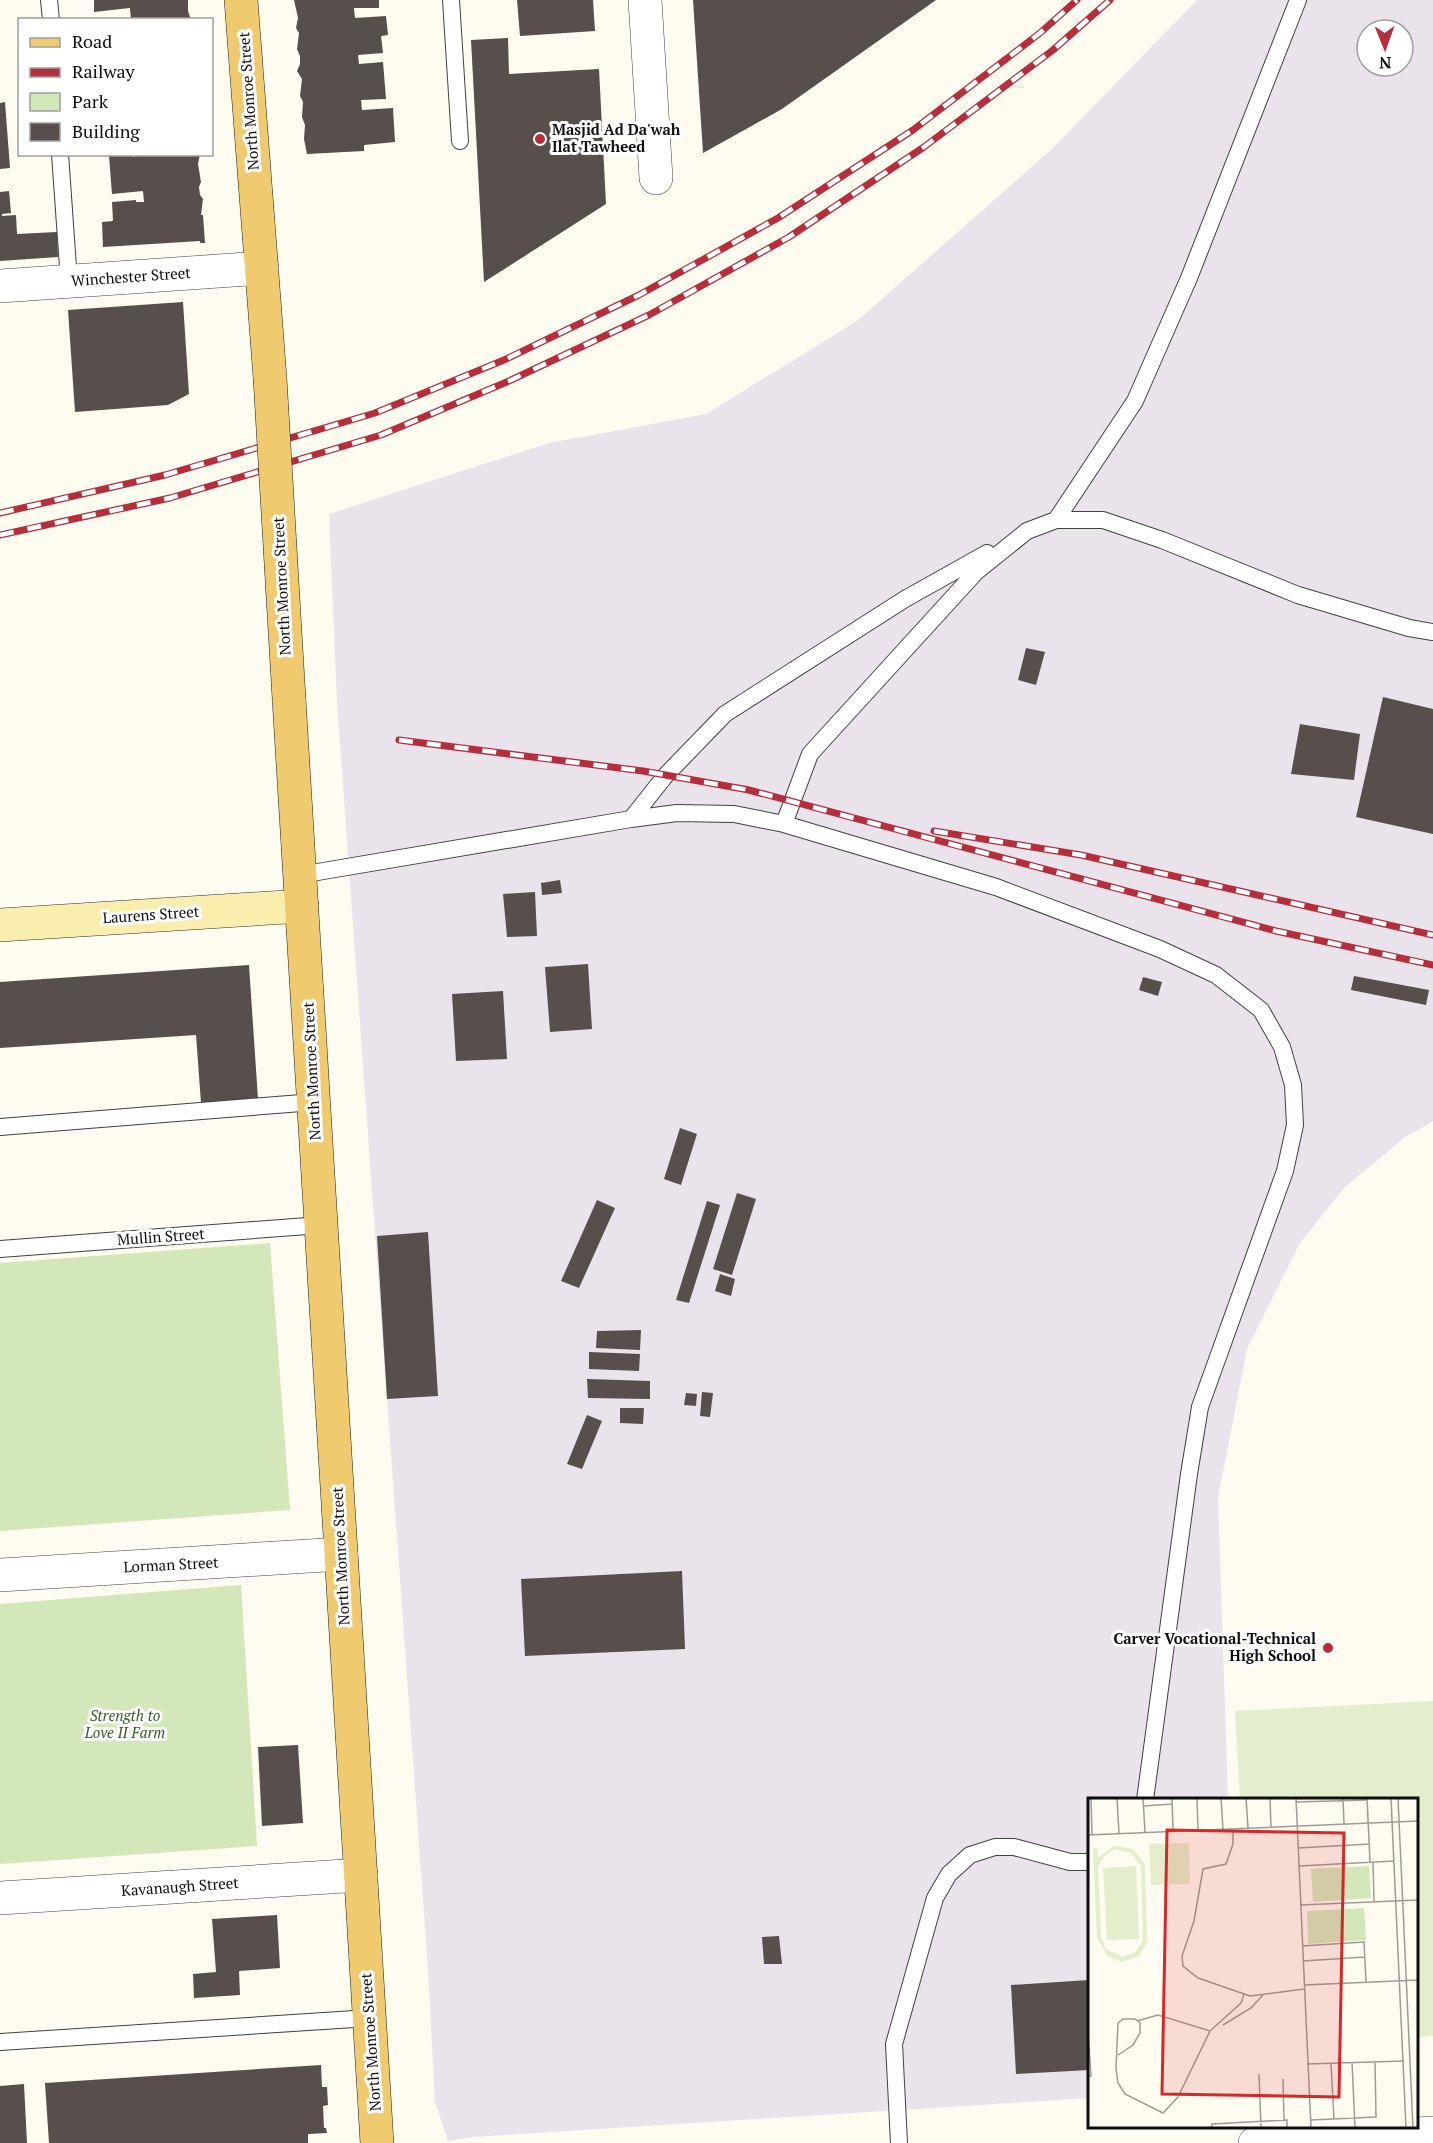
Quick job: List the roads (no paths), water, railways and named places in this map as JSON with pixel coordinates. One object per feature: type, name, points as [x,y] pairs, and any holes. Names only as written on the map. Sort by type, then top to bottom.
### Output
[{"type":"main road","name":"North Monroe Street","points":[[242,0],[270,378],[377,2143]]},
{"type":"street","points":[[645,0],[656,178]]},
{"type":"street","name":"Winchester Street","points":[[0,286],[262,268]]},
{"type":"street","name":"Laurens Street","points":[[0,925],[301,890]]},
{"type":"street","name":"Lorman Street","points":[[0,1575],[341,1554]]},
{"type":"street","name":"Kavanaugh Street","points":[[0,1898],[361,1875]]},
{"type":"street","points":[[1255,2143],[1383,2139],[1433,2133]]},
{"type":"lane","points":[[49,0],[51,18]]},
{"type":"lane","points":[[451,0],[460,141]]},
{"type":"lane","points":[[1056,520],[1135,401],[1189,279],[1298,0]]},
{"type":"lane","points":[[60,156],[69,281]]},
{"type":"lane","points":[[632,819],[666,775],[725,714],[905,599],[1027,531],[1056,520],[1104,520],[1162,540],[1298,595],[1409,628],[1433,632]]},
{"type":"lane","points":[[784,824],[810,754],[975,572],[1027,531]]},
{"type":"lane","points":[[301,890],[632,819],[677,813],[734,814],[784,824],[996,887],[1160,949],[1216,975],[1261,1010],[1282,1047],[1293,1085],[1295,1125],[1285,1171],[1200,1407],[1188,1474],[1145,1798]]},
{"type":"lane","points":[[0,1127],[314,1102]]},
{"type":"lane","name":"Mullin Street","points":[[0,1249],[321,1225]]},
{"type":"lane","points":[[899,2143],[894,2044],[935,1898],[949,1874],[970,1855],[995,1847],[1014,1847],[1070,1862],[1088,1862]]},
{"type":"lane","points":[[0,2042],[370,2018]]},
{"type":"railway","points":[[0,513],[165,475],[375,413],[504,360],[639,295],[778,218],[913,130],[1040,33],[1077,0]]},
{"type":"railway","points":[[0,535],[170,498],[381,435],[509,381],[649,315],[789,237],[924,147],[1053,50],[1110,0]]},
{"type":"railway","points":[[399,740],[643,771],[749,790],[1276,931],[1433,965]]},
{"type":"railway","points":[[934,831],[1081,855],[1433,935]]},
{"type":"place","name":"Masjid Ad Da'wah Ilat Tawheed","points":[[540,139]]},
{"type":"place","name":"Carver Vocational-Technical High School","points":[[1328,1648]]},
{"type":"park label","name":"Strength to Love II Farm","points":[[125,1724]]}]
